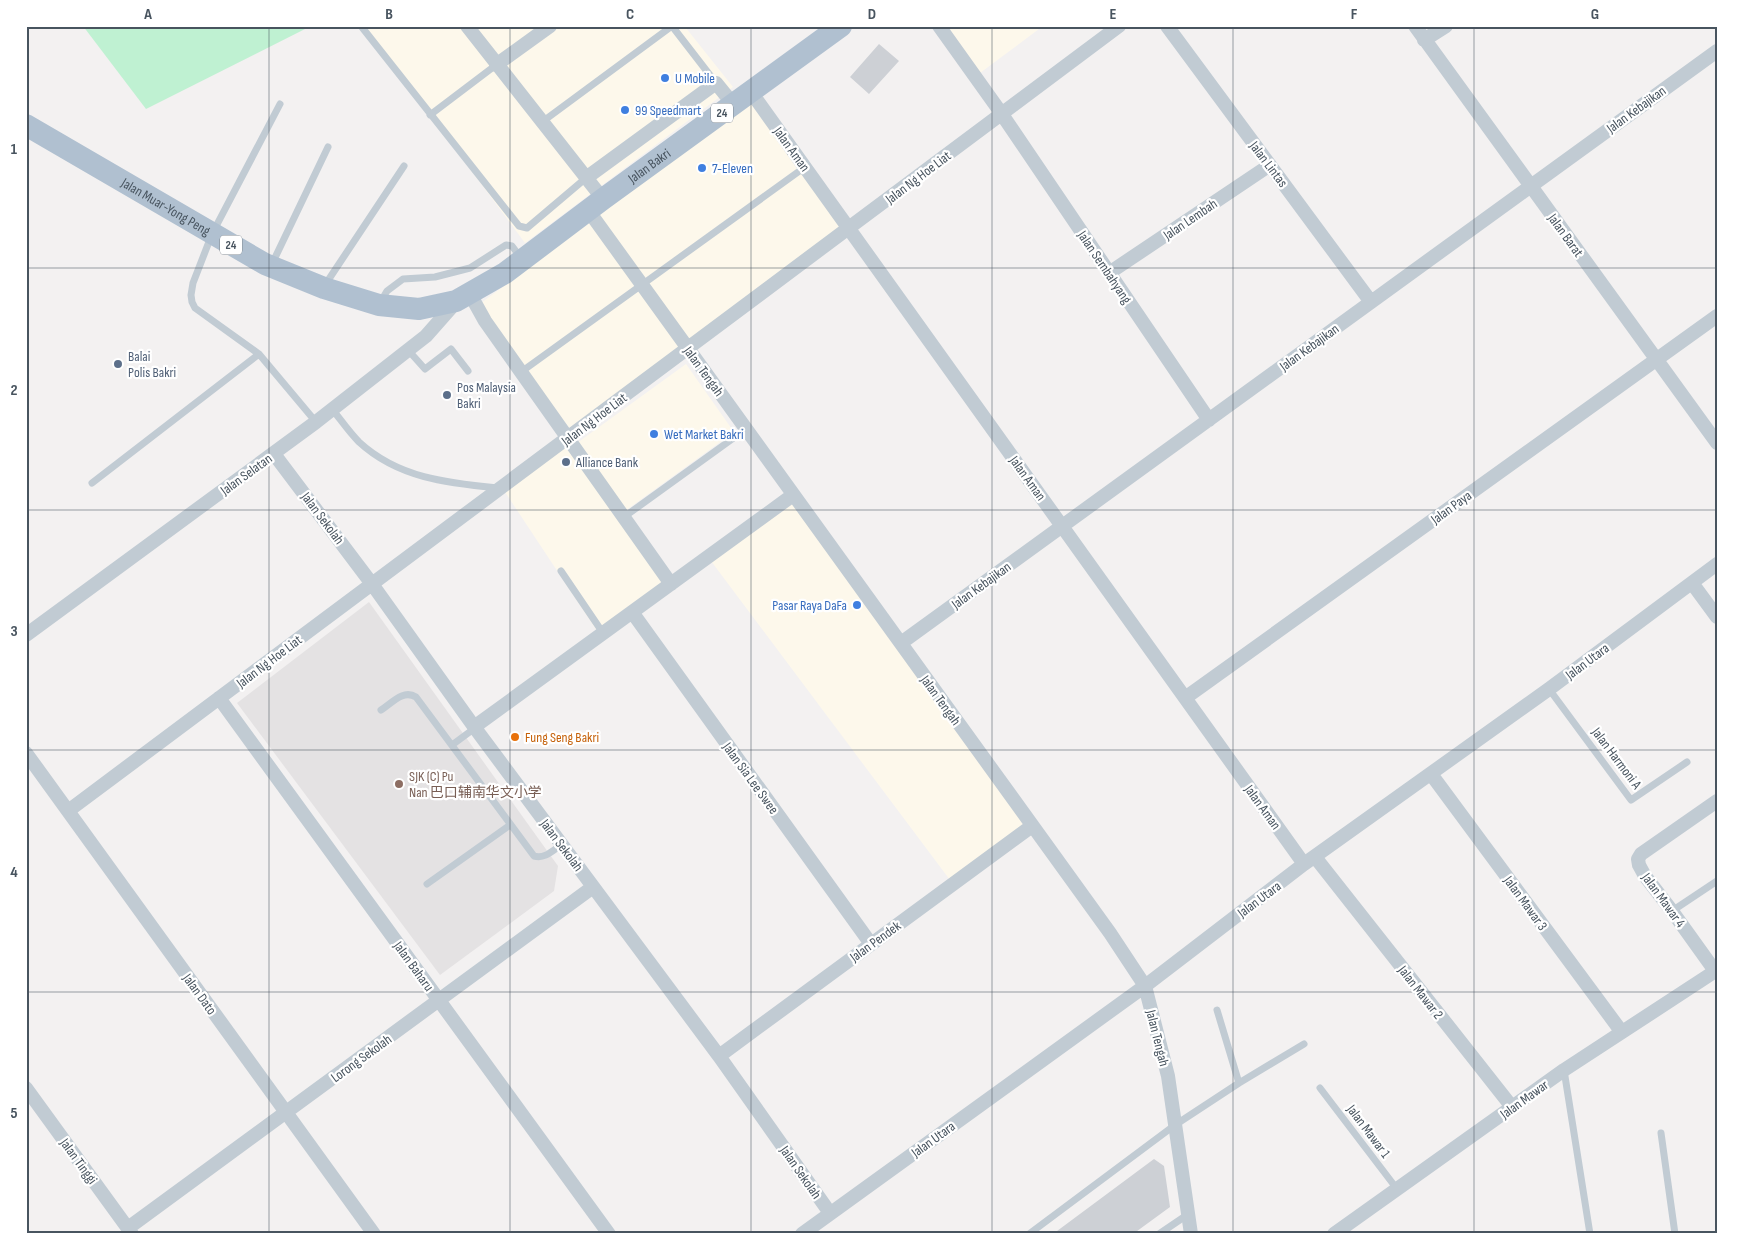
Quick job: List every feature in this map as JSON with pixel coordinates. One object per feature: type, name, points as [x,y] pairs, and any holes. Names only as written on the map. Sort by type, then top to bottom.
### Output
[{"type":"main road","name":"Jalan Bakri","points":[[472,306],[505,274],[523,260],[831,31]]},
{"type":"main road","name":"Jalan Muar-Yong Peng","points":[[26,124],[212,234],[271,266],[324,288],[379,305],[419,309],[472,306]]},
{"type":"street","name":"Jalan Tengah","points":[[467,26],[586,178],[596,205],[642,284],[1110,934],[1145,986],[1168,1076],[1191,1234]]},
{"type":"street","points":[[496,64],[550,26]]},
{"type":"street","name":"Jalan Sembahyang","points":[[939,26],[998,108],[1209,420]]},
{"type":"street","name":"Jalan Ng Hoe Liat","points":[[68,811],[849,228],[998,108],[1119,26]]},
{"type":"street","name":"Jalan Lintas","points":[[1167,26],[1371,302]]},
{"type":"street","name":"Jalan Barat","points":[[1414,26],[1717,443]]},
{"type":"street","points":[[1424,40],[1446,26]]},
{"type":"street","name":"Jalan Kebajikan","points":[[901,644],[1717,51]]},
{"type":"street","points":[[586,178],[716,83]]},
{"type":"street","name":"Jalan Aman","points":[[716,83],[742,98],[805,167],[1185,698],[1318,865]]},
{"type":"street","name":"Jalan Lembah","points":[[1109,273],[1270,165]]},
{"type":"street","points":[[472,306],[671,584]]},
{"type":"street","name":"Jalan Selatan","points":[[26,636],[274,454],[426,336],[472,306]]},
{"type":"street","name":"Jalan Paya","points":[[1185,698],[1717,316]]},
{"type":"street","name":"Jalan Sekolah","points":[[274,454],[372,584],[474,728],[719,1056],[830,1213]]},
{"type":"street","points":[[474,728],[793,494]]},
{"type":"street","name":"Jalan Utara","points":[[802,1234],[1145,986],[1318,865],[1431,774],[1551,691],[1717,564]]},
{"type":"street","points":[[1692,583],[1717,617]]},
{"type":"street","name":"Jalan Sia Lee Swee","points":[[632,612],[871,944]]},
{"type":"street","name":"Jalan Baharu","points":[[219,698],[609,1234]]},
{"type":"street","name":"Jalan Dato","points":[[26,753],[374,1234]]},
{"type":"street","name":"Jalan Mawar 3","points":[[1431,774],[1621,1031]]},
{"type":"street","name":"Jalan Mawar 4","points":[[1716,970],[1645,876],[1638,859],[1641,854],[1717,801]]},
{"type":"street","name":"Jalan Pendek","points":[[719,1056],[1032,826]]},
{"type":"street","name":"Jalan Mawar 2","points":[[1318,865],[1512,1108]]},
{"type":"street","name":"Lorong Sekolah","points":[[130,1231],[286,1112],[593,888]]},
{"type":"street","name":"Jalan Mawar","points":[[1334,1234],[1564,1070],[1716,970]]},
{"type":"street","name":"Jalan Tinggi","points":[[26,1088],[130,1231]]},
{"type":"lane","points":[[361,26],[515,223],[522,228],[527,228],[586,178]]},
{"type":"lane","points":[[542,122],[672,26],[716,83]]},
{"type":"lane","points":[[430,115],[496,64]]},
{"type":"lane","points":[[280,104],[212,234],[193,283],[191,295],[195,308],[259,354],[316,422]]},
{"type":"lane","points":[[271,266],[328,147]]},
{"type":"lane","points":[[324,288],[404,166]]},
{"type":"lane","points":[[521,372],[805,167]]},
{"type":"lane","points":[[379,305],[387,291],[403,279],[435,277],[470,268],[506,245],[512,246],[523,260]]},
{"type":"lane","points":[[408,350],[425,369],[451,349],[468,370]]},
{"type":"lane","points":[[92,484],[259,354]]},
{"type":"lane","points":[[332,409],[358,441],[382,460],[397,468],[413,475],[465,485],[501,488]]},
{"type":"lane","points":[[624,517],[746,430]]},
{"type":"lane","points":[[561,570],[603,632]]},
{"type":"lane","name":"Jalan Harmoni A","points":[[1551,691],[1631,800],[1687,762]]},
{"type":"lane","points":[[381,710],[403,694],[409,693],[413,695],[534,856],[539,858],[546,856],[561,845]]},
{"type":"lane","points":[[452,745],[474,728]]},
{"type":"lane","points":[[426,884],[510,825]]},
{"type":"lane","points":[[1672,911],[1717,881]]},
{"type":"lane","points":[[1217,1010],[1239,1083]]},
{"type":"lane","points":[[1029,1234],[1175,1126],[1239,1083],[1304,1044]]},
{"type":"lane","points":[[1564,1070],[1590,1234]]},
{"type":"lane","name":"Jalan Mawar 1","points":[[1320,1088],[1397,1189]]},
{"type":"lane","points":[[1661,1133],[1675,1234]]},
{"type":"lane","points":[[1159,1234],[1187,1214]]},
{"type":"shaded area","points":[[364,26],[688,26],[686,28],[733,87],[525,243]]},
{"type":"shaded area","points":[[946,26],[1043,26],[980,73]]},
{"type":"shaded area","points":[[761,95],[851,221],[570,429],[511,350],[481,303]]},
{"type":"shaded area","name":"Wet Market Bakri","points":[[686,364],[734,432],[625,511],[577,443]]},
{"type":"shaded area","points":[[567,444],[664,582],[597,631],[505,492]]},
{"type":"shaded area","points":[[793,504],[1024,824],[950,880],[711,561]]},
{"type":"shaded area","name":"SJK (C) Pu Nan 巴口辅南华文小学","points":[[369,602],[558,866],[554,891],[440,975],[237,703]]},
{"type":"green space","points":[[83,26],[311,26],[146,109]]},
{"type":"building","points":[[879,44],[899,61],[869,94],[850,77]]},
{"type":"building","points":[[1154,1159],[1164,1166],[1170,1207],[1133,1234],[1053,1234]]},
{"type":"place","name":"U Mobile","points":[[665,78]]},
{"type":"place","name":"99 Speedmart","points":[[625,110]]},
{"type":"place","name":"7-Eleven","points":[[702,168]]},
{"type":"place","name":"Balai Polis Bakri","points":[[118,364]]},
{"type":"place","name":"Pos Malaysia Bakri","points":[[447,395]]},
{"type":"place","name":"Wet Market Bakri","points":[[654,434]]},
{"type":"place","name":"Alliance Bank","points":[[566,462]]},
{"type":"place","name":"Pasar Raya DaFa","points":[[857,605]]},
{"type":"place","name":"Fung Seng Bakri","points":[[515,737]]},
{"type":"place","name":"SJK (C) Pu Nan 巴口辅南华文小学","points":[[399,784]]}]
